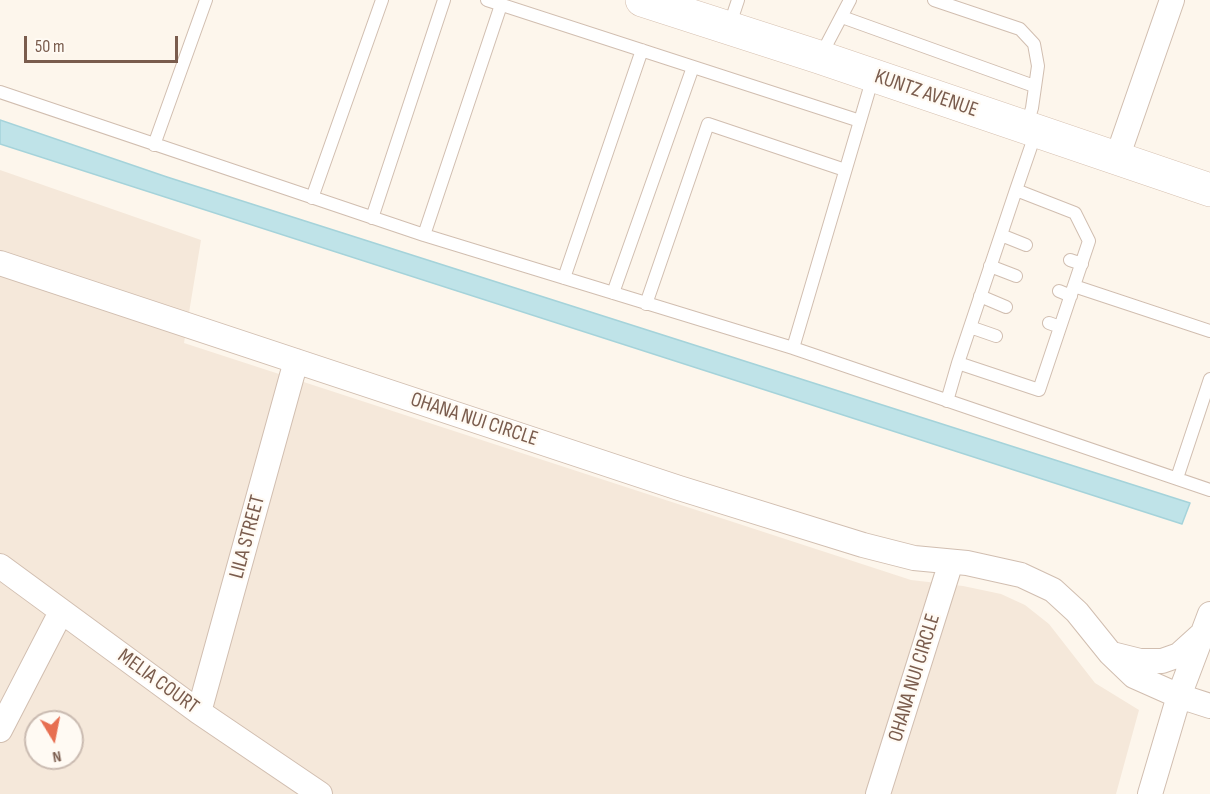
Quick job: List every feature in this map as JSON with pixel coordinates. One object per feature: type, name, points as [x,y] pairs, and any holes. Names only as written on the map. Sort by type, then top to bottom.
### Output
[{"type":"street","name":"KUNTZ AVENUE","points":[[642,0],[733,14],[819,57],[1210,190]]},
{"type":"street","points":[[1117,158],[1172,0]]},
{"type":"street","name":"OHANA NUI CIRCLE","points":[[0,263],[679,488],[852,542],[914,558],[992,567],[1021,575],[1053,590],[1077,612],[1110,653],[1134,676],[1179,696],[1210,706]]},
{"type":"street","name":"LILA STREET","points":[[199,712],[296,361]]},
{"type":"street","name":"OHANA NUI CIRCLE","points":[[878,794],[951,562]]},
{"type":"street","name":"MELIA COURT","points":[[0,566],[199,712],[320,794]]},
{"type":"street","points":[[0,730],[61,612]]},
{"type":"street","points":[[1110,653],[1140,662],[1162,661],[1179,655],[1206,624]]},
{"type":"street","points":[[1150,794],[1179,696],[1206,624]]},
{"type":"lane","points":[[154,144],[206,0]]},
{"type":"lane","points":[[312,198],[382,0]]},
{"type":"lane","points":[[372,218],[444,0]]},
{"type":"lane","points":[[487,0],[860,121]]},
{"type":"lane","points":[[819,57],[850,0]]},
{"type":"lane","points":[[934,0],[1020,28],[1034,44],[1038,66],[1031,129],[1016,190],[957,363],[947,401]]},
{"type":"lane","points":[[424,235],[501,5]]},
{"type":"lane","points":[[842,17],[1034,86]]},
{"type":"lane","points":[[564,278],[642,50]]},
{"type":"lane","points":[[613,293],[693,67]]},
{"type":"lane","points":[[793,348],[873,76]]},
{"type":"lane","points":[[0,92],[424,235],[793,348],[1210,490]]},
{"type":"lane","points":[[646,303],[708,124],[845,170]]},
{"type":"lane","points":[[957,363],[1039,390],[1045,354],[1054,325],[1068,291],[1076,262],[1089,241],[1075,213],[1016,190]]},
{"type":"lane","points":[[1001,236],[1026,245]]},
{"type":"lane","points":[[990,266],[1016,276]]},
{"type":"lane","points":[[1068,291],[1210,331]]},
{"type":"lane","points":[[980,296],[1006,307]]},
{"type":"lane","points":[[970,327],[996,336]]},
{"type":"lane","points":[[1177,478],[1210,379]]},
{"type":"shaded area","points":[[0,170],[201,240],[184,343],[911,580],[963,586],[1001,594],[1025,605],[1049,624],[1095,683],[1139,710],[1116,794],[0,794]]},
{"type":"water","points":[[0,120],[167,177],[1190,503],[1182,524],[0,144]]}]
